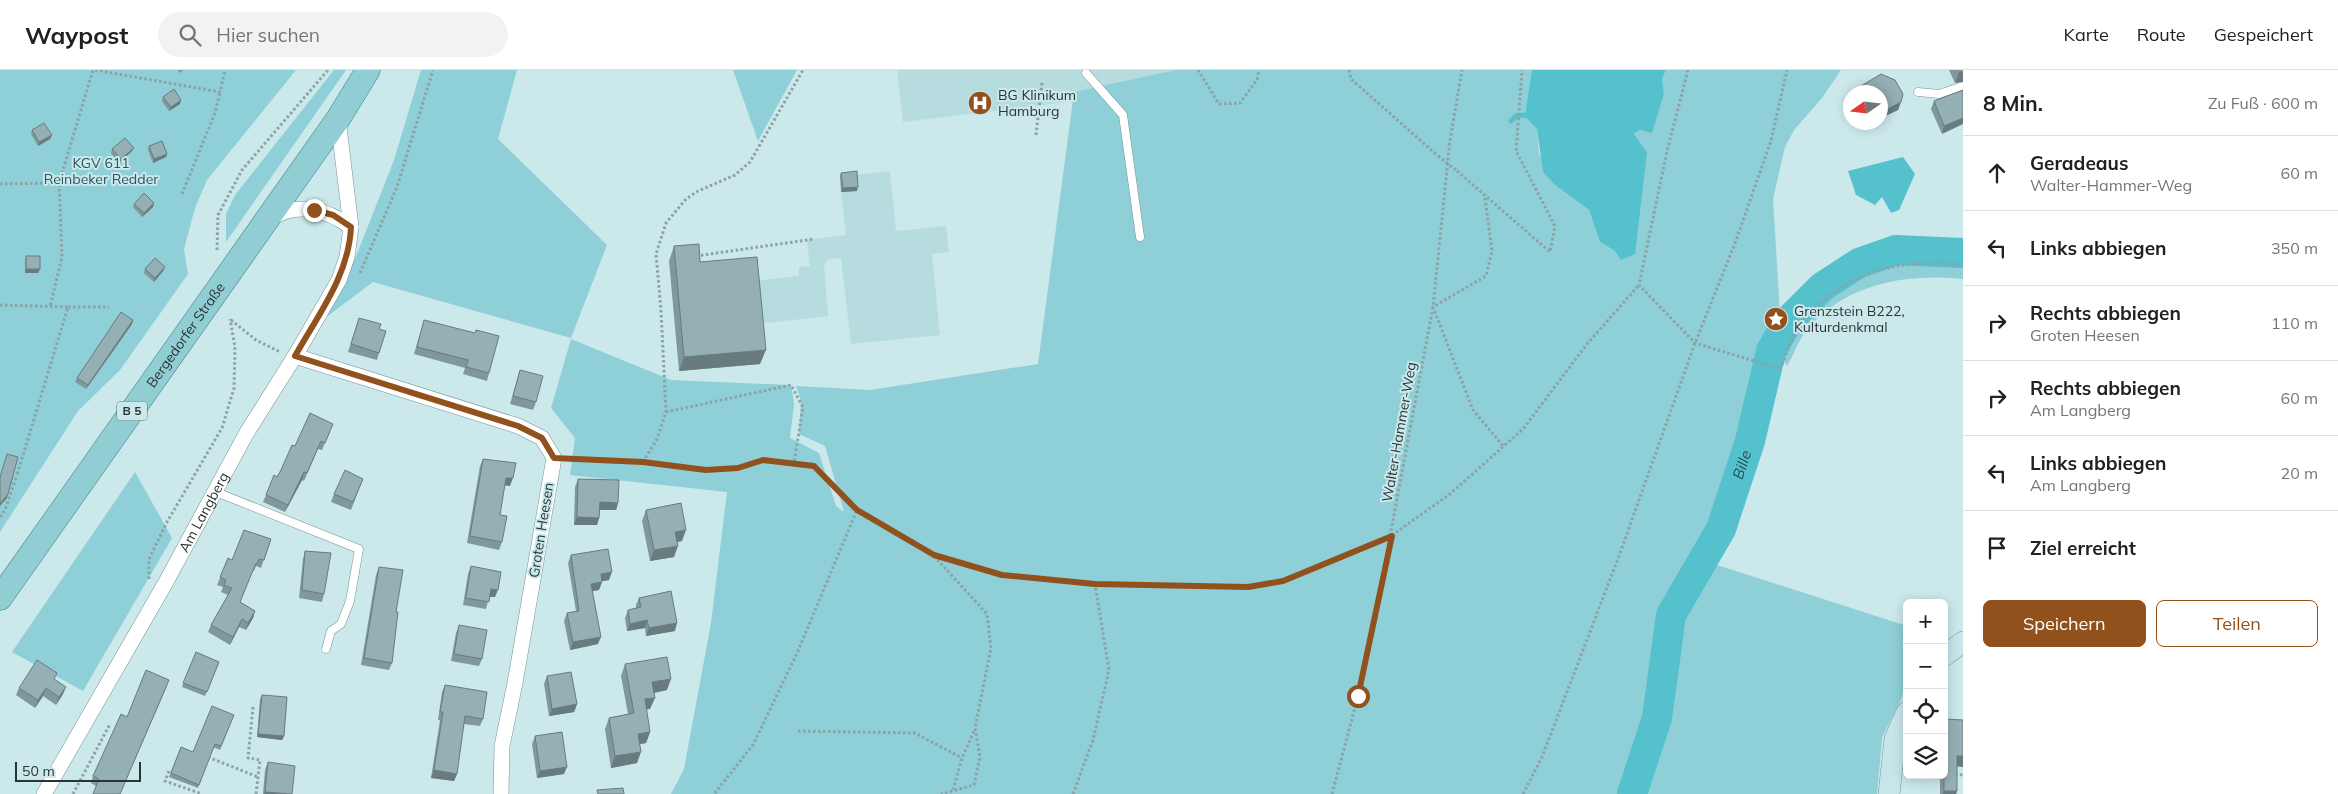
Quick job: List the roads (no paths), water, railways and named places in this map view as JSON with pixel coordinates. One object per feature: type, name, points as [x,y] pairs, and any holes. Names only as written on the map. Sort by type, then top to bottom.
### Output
[{"type":"main road","name":"Bergedorfer Straße","points":[[0,598],[338,119],[368,70]]},
{"type":"street","name":"Am Langberg","points":[[44,794],[155,601],[246,434],[295,356],[338,280],[347,257],[351,227],[338,119]]},
{"type":"street","points":[[264,224],[279,214],[314,210],[333,215],[351,227]]},
{"type":"street","name":"Groten Heesen","points":[[295,356],[518,426],[542,438],[554,458],[515,683],[502,746],[501,794]]},
{"type":"street","points":[[1948,653],[1963,642]]},
{"type":"street","points":[[1889,794],[1894,739],[1903,720]]},
{"type":"lane","points":[[1086,73],[1123,115],[1140,237]]},
{"type":"lane","points":[[1918,92],[1940,94],[1963,86]]},
{"type":"lane","points":[[216,492],[359,549],[350,601],[341,624],[331,631],[326,649]]},
{"type":"waterway","points":[[1511,121],[1516,116],[1526,115]]},
{"type":"waterway","name":"Bille","points":[[1632,794],[1657,718],[1671,615],[1721,529],[1750,441],[1771,351],[1788,321],[1822,287],[1859,263],[1896,250],[1963,253]]},
{"type":"place","name":"BG Klinikum Hamburg","points":[[980,103]]},
{"type":"place","name":"Grenzstein B222, Kulturdenkmal","points":[[1776,319]]},
{"type":"park label","name":"KGV 611 Reinbeker Redder","points":[[101,172]]}]
